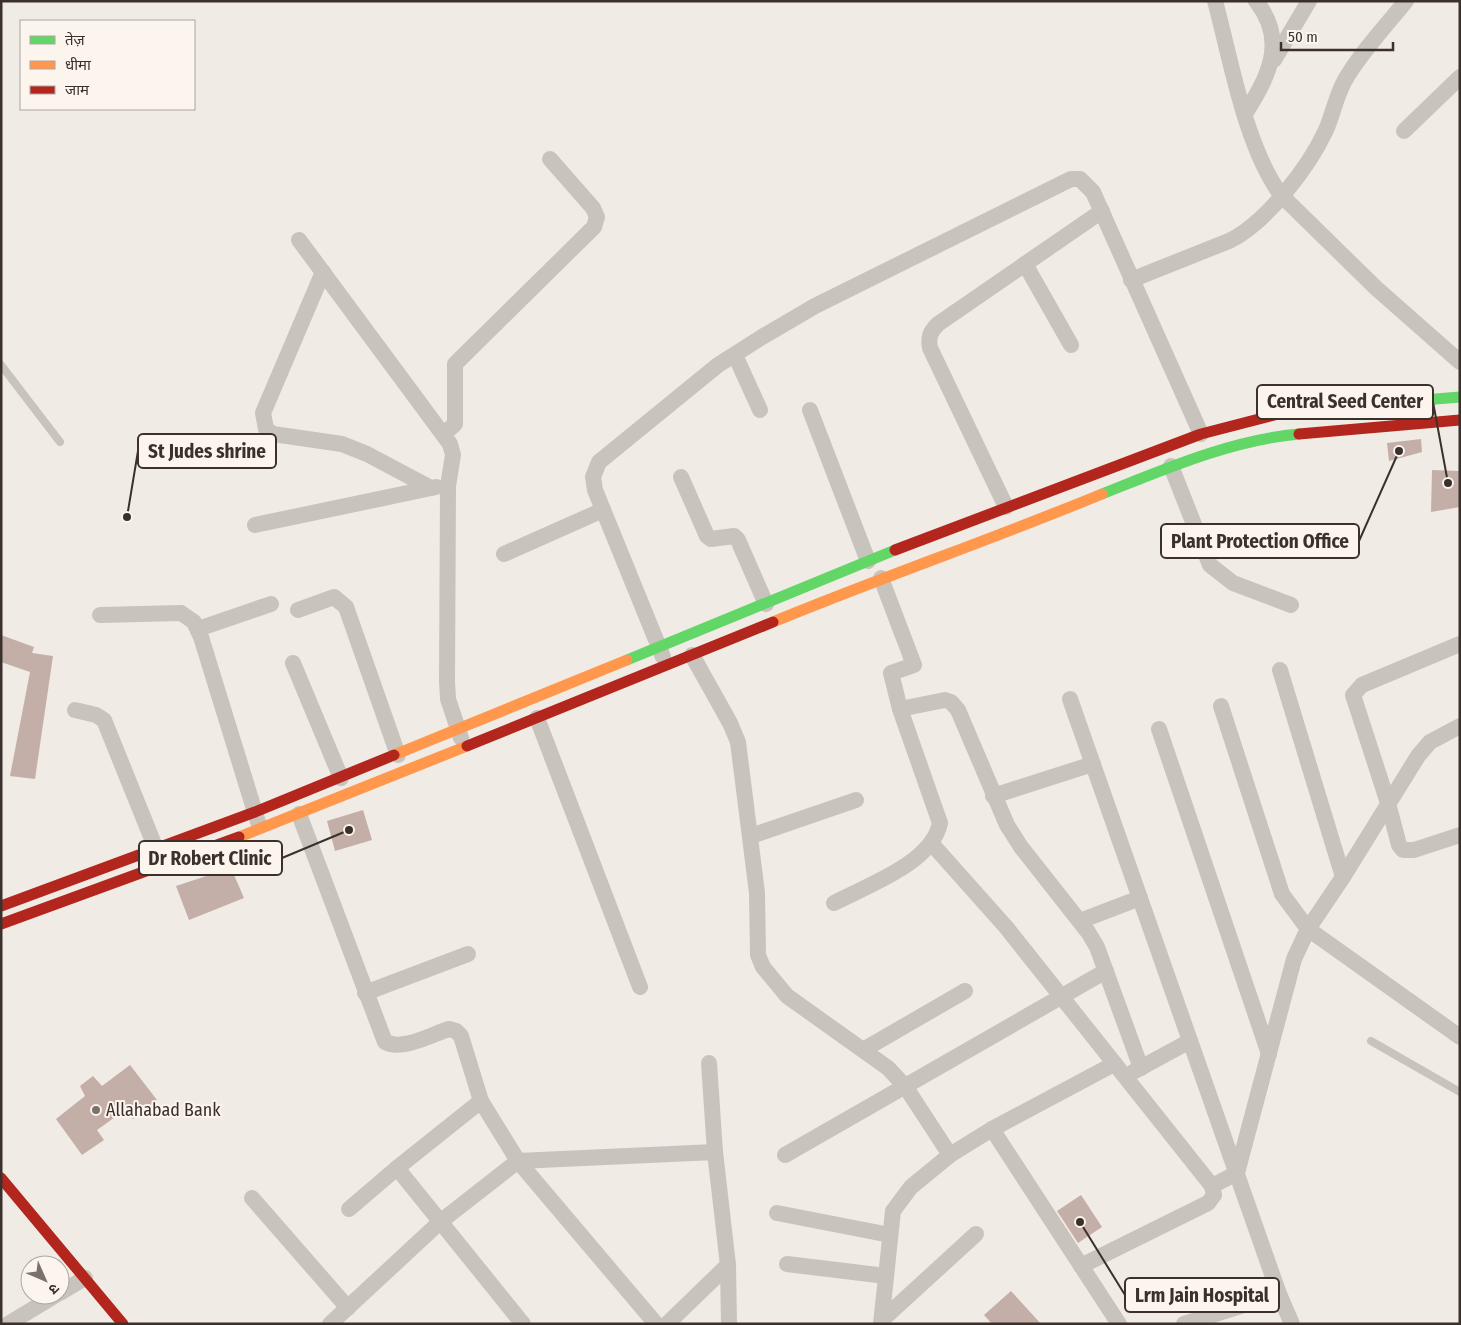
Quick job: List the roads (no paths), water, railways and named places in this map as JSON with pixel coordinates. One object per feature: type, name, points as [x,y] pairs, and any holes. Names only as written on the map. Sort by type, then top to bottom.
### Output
[{"type":"street","points":[[1214,1],[1245,114],[1270,180],[1281,195],[1376,288],[1460,362]]},
{"type":"street","points":[[1256,1],[1270,24],[1274,44],[1270,68]]},
{"type":"street","points":[[1245,114],[1263,86],[1270,68],[1309,1]]},
{"type":"street","points":[[1131,280],[1244,234],[1260,221],[1317,146],[1326,130],[1344,82],[1353,67],[1406,1]]},
{"type":"street","points":[[1404,131],[1460,77]]},
{"type":"street","points":[[444,434],[455,424],[455,364],[594,227],[597,217],[593,208],[550,159]]},
{"type":"street","points":[[667,666],[595,490],[593,477],[599,462],[718,365],[816,306],[1070,179],[1080,180],[1093,192],[1202,434]]},
{"type":"street","points":[[1006,507],[930,348],[928,340],[930,332],[938,324],[1102,211]]},
{"type":"street","points":[[299,240],[444,434],[453,455],[448,486],[447,681],[448,699],[465,747]]},
{"type":"street","points":[[1025,264],[1071,344]]},
{"type":"street","points":[[323,272],[263,413],[263,423],[266,429],[273,434],[342,444],[367,454],[431,488]]},
{"type":"street","points":[[735,355],[760,410]]},
{"type":"street","points":[[1,906],[255,812],[868,561],[1053,488],[1202,434],[1282,412],[1460,397]]},
{"type":"street","points":[[810,410],[868,561]]},
{"type":"street","points":[[1,924],[300,814],[881,578],[1062,510],[1170,466],[1252,442],[1288,435],[1460,420]]},
{"type":"street","points":[[1170,466],[1210,565],[1233,583],[1291,605]]},
{"type":"street","points":[[681,478],[707,536],[712,540],[734,536],[738,540],[766,604]]},
{"type":"street","points":[[254,524],[448,486]]},
{"type":"street","points":[[1053,488],[1062,510]]},
{"type":"street","points":[[504,554],[603,510]]},
{"type":"street","points":[[901,548],[908,568]]},
{"type":"street","points":[[834,903],[919,858],[938,836],[940,823],[900,709],[891,673],[914,665],[881,578]]},
{"type":"street","points":[[298,610],[334,597],[346,607],[398,755]]},
{"type":"street","points":[[198,629],[271,604]]},
{"type":"street","points":[[100,615],[181,614],[190,618],[198,629],[261,829]]},
{"type":"street","points":[[1458,646],[1362,685],[1353,695],[1402,850],[1414,850],[1460,835]]},
{"type":"street","points":[[692,655],[730,723],[738,742],[758,893],[758,955],[763,967],[788,996],[888,1068],[905,1086],[950,1155]]},
{"type":"street","points":[[293,663],[341,778]]},
{"type":"street","points":[[1280,670],[1343,878]]},
{"type":"street","points":[[1070,699],[1279,1294],[1292,1324]]},
{"type":"street","points":[[900,709],[945,700],[952,702],[958,710],[1007,825],[1021,847],[1080,921],[1097,947],[1141,1068]]},
{"type":"street","points":[[1221,706],[1282,894],[1308,929],[1460,1037]]},
{"type":"street","points":[[75,710],[96,715],[104,720],[156,849]]},
{"type":"street","points":[[537,718],[640,987]]},
{"type":"street","points":[[1212,1186],[1237,1173],[1294,959],[1308,929],[1343,878],[1418,756],[1430,742],[1460,726]]},
{"type":"street","points":[[1159,729],[1269,1054]]},
{"type":"street","points":[[994,796],[1093,764]]},
{"type":"street","points":[[750,836],[856,800]]},
{"type":"street","points":[[300,814],[380,1033],[385,1042],[392,1045],[402,1045],[449,1029],[456,1031],[461,1036],[480,1101],[518,1161],[656,1324]]},
{"type":"street","points":[[932,844],[1006,927],[1212,1186],[1214,1195],[1208,1203],[1081,1266]]},
{"type":"street","points":[[1080,921],[1140,898]]},
{"type":"street","points":[[366,993],[468,954]]},
{"type":"street","points":[[785,1155],[1106,971]]},
{"type":"street","points":[[863,1050],[965,991]]},
{"type":"street","points":[[882,1322],[893,1211],[911,1187],[950,1155],[992,1129],[1119,1070],[1141,1068],[1190,1041]]},
{"type":"street","points":[[710,1063],[715,1152],[728,1265],[729,1324]]},
{"type":"street","points":[[349,1209],[480,1101]]},
{"type":"street","points":[[992,1129],[1118,1324]]},
{"type":"street","points":[[330,1324],[440,1222],[518,1161],[715,1152]]},
{"type":"street","points":[[397,1168],[523,1324]]},
{"type":"street","points":[[1,1178],[123,1324]]},
{"type":"street","points":[[252,1198],[348,1308]]},
{"type":"street","points":[[777,1213],[890,1235]]},
{"type":"street","points":[[882,1322],[976,1234]]},
{"type":"street","points":[[787,1264],[886,1276]]},
{"type":"street","points":[[667,1324],[728,1265]]},
{"type":"street","points":[[70,1287],[85,1278]]},
{"type":"street","points":[[1184,1324],[1279,1294]]},
{"type":"street","points":[[8,1324],[39,1305]]},
{"type":"lane","points":[[1,365],[60,442]]},
{"type":"lane","points":[[1371,1041],[1460,1092]]},
{"type":"place","name":"Plant Protection Office","points":[[1399,451]]},
{"type":"place","name":"Central Seed Center","points":[[1448,483]]},
{"type":"place","name":"St Judes shrine","points":[[127,517]]},
{"type":"place","name":"Dr Robert Clinic","points":[[349,830]]},
{"type":"place","name":"Allahabad Bank","points":[[96,1110]]},
{"type":"place","name":"Lrm Jain Hospital","points":[[1080,1222]]}]
